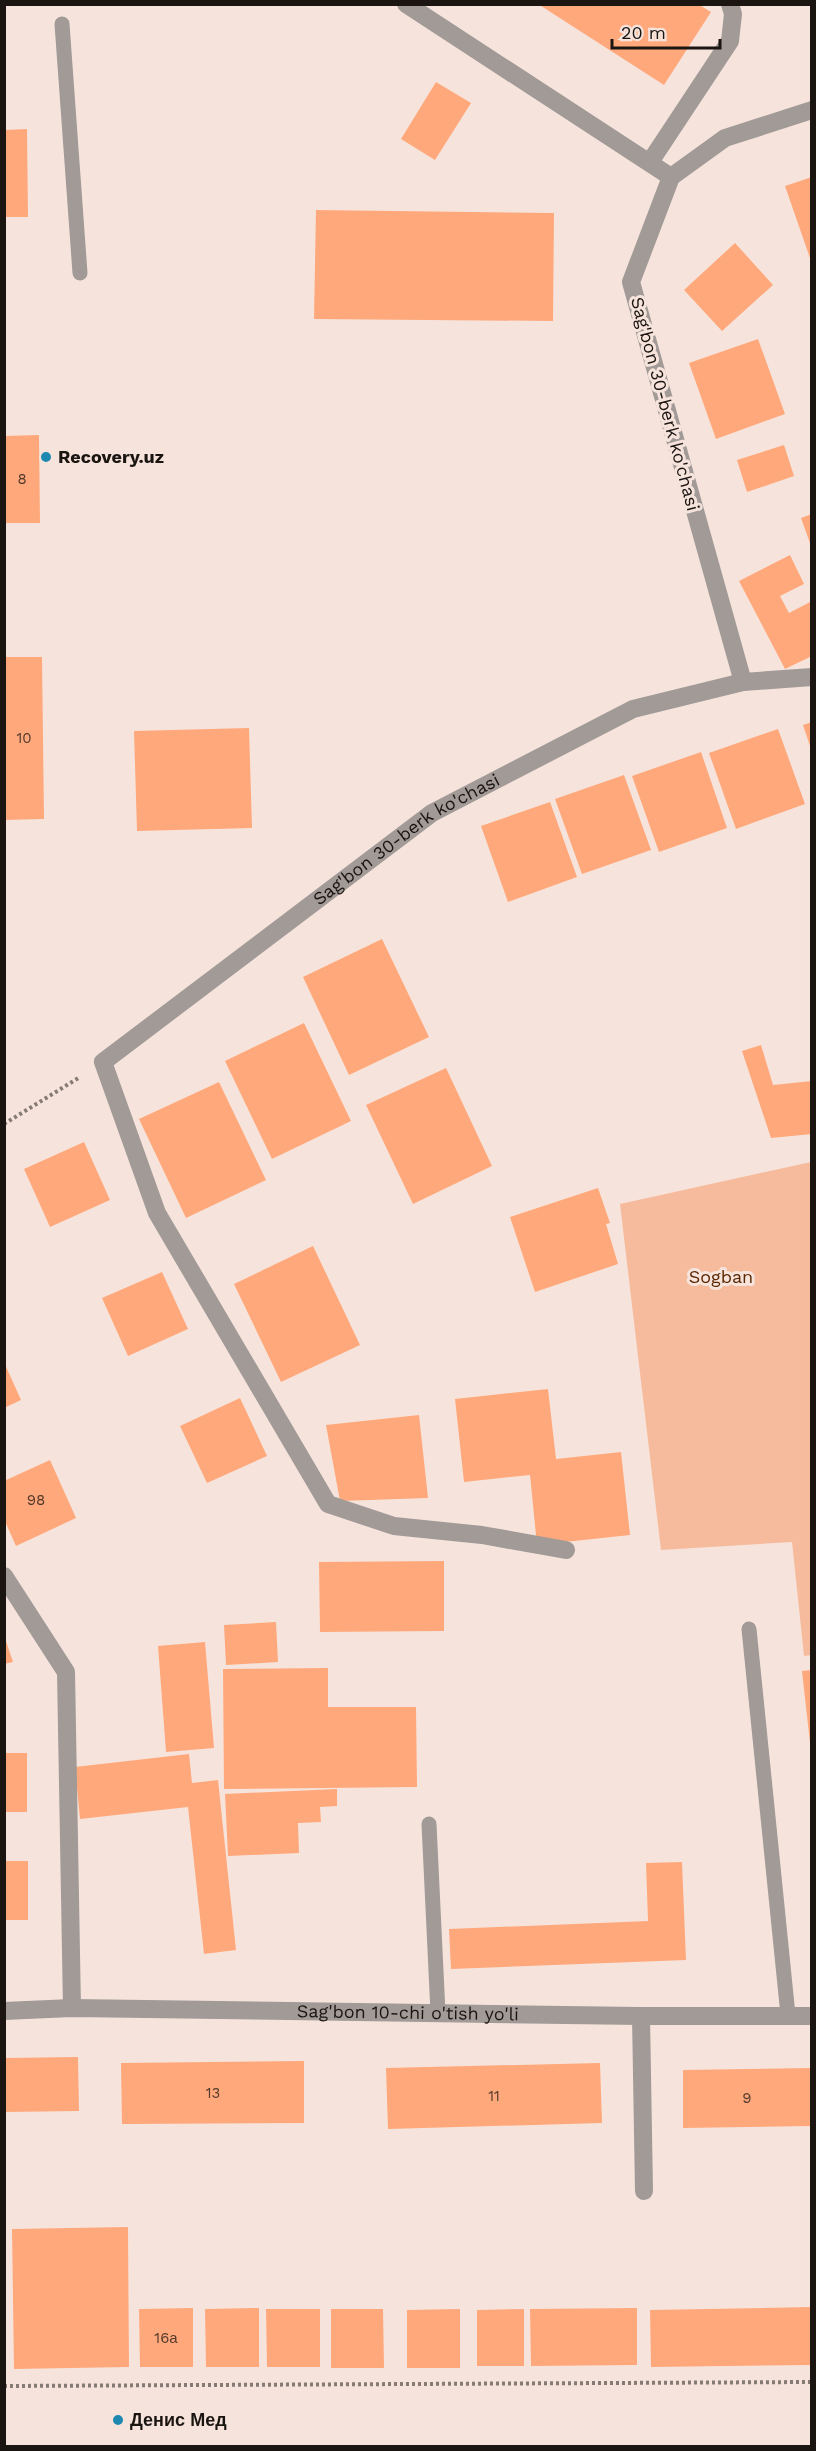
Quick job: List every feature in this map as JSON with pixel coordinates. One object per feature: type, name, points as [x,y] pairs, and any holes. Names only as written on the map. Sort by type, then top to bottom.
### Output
[{"type":"street","points":[[406,4],[671,177],[725,138],[812,110]]},
{"type":"street","points":[[650,162],[730,41],[734,14],[730,4]]},
{"type":"street","name":"Sag'bon 30-berk ko'chasi","points":[[671,177],[631,282],[743,682]]},
{"type":"street","name":"Sag'bon 30-berk ko'chasi","points":[[104,1062],[432,813],[633,709],[743,682],[812,677]]},
{"type":"street","points":[[104,1062],[157,1213],[328,1504],[394,1526],[482,1535],[566,1550]]},
{"type":"street","points":[[4,1576],[66,1672],[72,2008]]},
{"type":"street","name":"Sag'bon 10-chi o'tish yo'li","points":[[4,2010],[72,2008],[641,2016],[812,2016]]},
{"type":"street","points":[[641,2016],[644,2191]]},
{"type":"lane","points":[[62,24],[80,273]]},
{"type":"lane","points":[[749,1629],[788,2015]]},
{"type":"lane","points":[[429,1824],[438,2013]]},
{"type":"path","points":[[4,1124],[104,1062]]},
{"type":"path","points":[[4,2386],[812,2382]]},
{"type":"green space","name":"Sogban","points":[[811,1162],[812,1655],[804,1656],[792,1542],[661,1550],[620,1204]]},
{"type":"building","points":[[538,4],[698,4],[711,12],[664,85]]},
{"type":"building","points":[[436,82],[471,103],[435,160],[401,139]]},
{"type":"building","points":[[27,129],[28,217],[4,217],[4,130]]},
{"type":"building","points":[[812,177],[812,261],[811,261],[785,186]]},
{"type":"building","points":[[316,210],[554,213],[553,321],[314,319]]},
{"type":"building","points":[[735,243],[773,285],[722,331],[684,290]]},
{"type":"building","points":[[758,339],[785,414],[716,439],[689,363]]},
{"type":"building","points":[[39,435],[40,523],[4,523],[4,436]]},
{"type":"building","points":[[784,445],[794,476],[747,492],[737,460]]},
{"type":"building","points":[[812,514],[812,546],[811,546],[801,518]]},
{"type":"building","points":[[790,555],[804,584],[780,596],[789,613],[812,601],[812,656],[785,669],[739,581]]},
{"type":"building","points":[[4,657],[42,657],[44,819],[4,820]]},
{"type":"building","points":[[812,722],[812,748],[811,749],[803,725]]},
{"type":"building","points":[[249,728],[252,828],[137,831],[134,731]]},
{"type":"building","points":[[778,729],[805,804],[736,829],[709,753]]},
{"type":"building","points":[[701,752],[727,828],[659,852],[632,776]]},
{"type":"building","points":[[624,775],[651,850],[582,874],[555,799]]},
{"type":"building","points":[[550,802],[577,877],[508,902],[481,826]]},
{"type":"building","points":[[382,939],[429,1037],[349,1075],[303,977]]},
{"type":"building","points":[[304,1023],[351,1121],[272,1159],[225,1061]]},
{"type":"building","points":[[761,1045],[773,1085],[812,1081],[812,1134],[771,1138],[742,1051]]},
{"type":"building","points":[[446,1068],[492,1166],[413,1204],[366,1105]]},
{"type":"building","points":[[219,1082],[266,1180],[186,1218],[139,1119]]},
{"type":"building","points":[[84,1142],[110,1200],[50,1227],[24,1169]]},
{"type":"building","points":[[598,1188],[610,1223],[606,1224],[618,1264],[535,1292],[510,1217]]},
{"type":"building","points":[[313,1246],[360,1345],[281,1382],[234,1284]]},
{"type":"building","points":[[162,1272],[188,1329],[128,1356],[102,1298]]},
{"type":"building","points":[[4,1362],[21,1400],[4,1408]]},
{"type":"building","points":[[548,1389],[556,1459],[621,1452],[630,1535],[537,1545],[530,1475],[464,1482],[455,1399]]},
{"type":"building","points":[[240,1398],[267,1456],[207,1483],[180,1426]]},
{"type":"building","points":[[419,1415],[428,1498],[340,1501],[326,1425]]},
{"type":"building","points":[[50,1460],[76,1518],[16,1546],[4,1519],[4,1481]]},
{"type":"building","points":[[444,1561],[444,1631],[320,1632],[319,1562]]},
{"type":"building","points":[[276,1622],[278,1662],[226,1665],[224,1625]]},
{"type":"building","points":[[4,1635],[13,1662],[4,1664]]},
{"type":"building","points":[[205,1642],[214,1748],[166,1752],[158,1646]]},
{"type":"building","points":[[328,1668],[328,1707],[416,1707],[417,1787],[224,1789],[223,1669]]},
{"type":"building","points":[[812,1670],[812,1743],[810,1743],[802,1671]]},
{"type":"building","points":[[4,1753],[27,1753],[27,1812],[4,1812]]},
{"type":"building","points":[[189,1754],[192,1783],[218,1780],[236,1950],[204,1954],[188,1807],[80,1819],[75,1767]]},
{"type":"building","points":[[337,1789],[337,1806],[320,1807],[321,1822],[298,1823],[299,1853],[228,1856],[225,1794]]},
{"type":"building","points":[[4,1861],[28,1861],[28,1920],[4,1920]]},
{"type":"building","points":[[682,1862],[686,1960],[451,1969],[449,1929],[648,1921],[646,1863]]},
{"type":"building","points":[[78,2057],[79,2111],[5,2112],[4,2058]]},
{"type":"building","points":[[304,2061],[304,2123],[122,2124],[121,2063]]},
{"type":"building","points":[[600,2063],[602,2123],[388,2129],[386,2068]]},
{"type":"building","points":[[812,2068],[812,2126],[683,2128],[683,2070]]},
{"type":"building","points":[[128,2227],[129,2367],[14,2369],[12,2229]]},
{"type":"building","points":[[812,2307],[812,2365],[651,2367],[650,2310]]},
{"type":"building","points":[[193,2308],[193,2367],[140,2367],[139,2309]]},
{"type":"building","points":[[259,2308],[259,2367],[206,2367],[205,2309]]},
{"type":"building","points":[[637,2308],[637,2365],[531,2366],[530,2309]]},
{"type":"building","points":[[266,2309],[320,2309],[320,2367],[267,2367]]},
{"type":"building","points":[[331,2309],[383,2309],[384,2368],[331,2368]]},
{"type":"building","points":[[460,2309],[460,2368],[407,2368],[407,2310]]},
{"type":"building","points":[[524,2309],[524,2366],[477,2366],[477,2310]]},
{"type":"place","name":"Recovery.uz","points":[[46,457]]},
{"type":"place","name":"Денис Мед","points":[[118,2420]]}]
